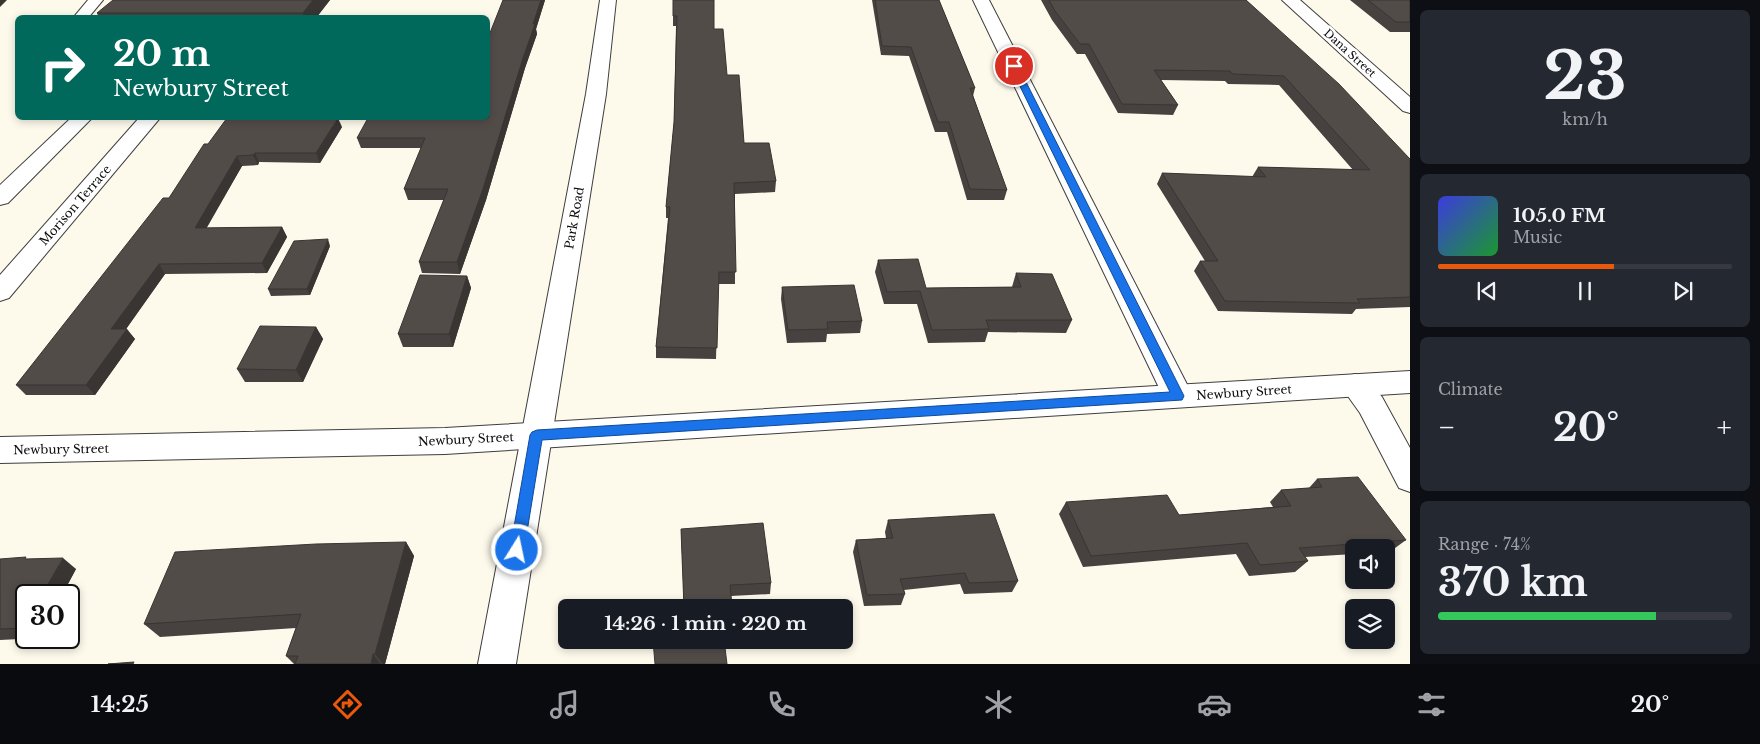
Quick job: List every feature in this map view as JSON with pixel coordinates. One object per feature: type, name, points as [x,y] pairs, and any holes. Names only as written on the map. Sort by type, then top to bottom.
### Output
[{"type":"street","name":"Park Road","points":[[497,664],[596,94],[608,0]]},
{"type":"street","points":[[981,0],[1178,396]]},
{"type":"street","name":"Dana Street","points":[[1290,0],[1410,107]]},
{"type":"street","points":[[0,198],[80,120]]},
{"type":"street","name":"Morison Terrace","points":[[0,292],[148,120]]},
{"type":"street","name":"Newbury Street","points":[[0,450],[445,440],[1410,382]]},
{"type":"street","points":[[1355,385],[1371,405],[1410,478]]},
{"type":"lane","points":[[83,15],[96,0]]},
{"type":"building","points":[[113,0],[313,0],[303,13],[97,13]]},
{"type":"building","points":[[503,0],[541,0],[483,189],[457,262],[419,262],[448,189],[404,189],[425,138],[357,138],[367,120],[490,120],[490,33]]},
{"type":"building","points":[[673,0],[714,0],[714,29],[723,29],[727,75],[739,75],[744,143],[769,143],[776,181],[734,183],[736,272],[719,272],[717,348],[656,347],[670,207],[666,207],[674,122],[677,16],[673,16]]},
{"type":"building","points":[[875,0],[939,0],[975,88],[970,88],[1007,190],[970,189],[949,122],[938,122],[911,47],[882,46]]},
{"type":"building","points":[[1049,0],[1246,0],[1339,84],[1410,159],[1410,297],[1357,299],[1360,303],[1225,301],[1200,261],[1218,261],[1162,173],[1266,177],[1258,167],[1370,170],[1284,76],[1233,74],[1230,71],[1154,70],[1178,105],[1122,104],[1089,44],[1080,44]]},
{"type":"building","points":[[1368,0],[1410,0],[1410,22],[1396,22]]},
{"type":"building","points":[[226,120],[337,120],[316,153],[255,153],[253,155],[237,156],[195,228],[282,227],[262,263],[159,264],[111,329],[127,329],[86,385],[16,385],[163,198],[169,198],[204,144],[208,144]]},
{"type":"building","points":[[328,239],[307,289],[268,289],[294,241]]},
{"type":"building","points":[[918,259],[926,288],[1021,287],[1016,273],[1052,274],[1072,320],[986,320],[989,329],[932,330],[920,291],[887,292],[878,260]]},
{"type":"building","points":[[420,275],[467,276],[449,334],[398,334]]},
{"type":"building","points":[[854,285],[862,321],[827,322],[828,329],[788,330],[782,287]]},
{"type":"building","points":[[260,326],[316,327],[296,370],[237,369]]},
{"type":"building","points":[[1358,477],[1406,540],[1345,539],[1345,545],[1299,548],[1308,561],[1260,565],[1247,543],[1091,556],[1066,502],[1167,495],[1179,515],[1291,506],[1281,490],[1322,487],[1317,479]]},
{"type":"building","points":[[994,514],[1018,581],[969,583],[965,573],[900,579],[905,594],[867,595],[856,540],[893,538],[888,520]]},
{"type":"building","points":[[763,523],[771,583],[730,585],[731,599],[684,599],[681,529]]},
{"type":"building","points":[[406,542],[371,664],[295,664],[298,656],[286,656],[301,614],[144,624],[175,552],[316,544]]},
{"type":"building","points":[[26,557],[25,559],[63,558],[48,584],[15,584],[15,628],[0,629],[0,559]]},
{"type":"building","points":[[654,649],[725,649],[727,664],[655,664]]},
{"type":"building","points":[[134,662],[133,664],[108,664]]},
{"type":"route","points":[[517,550],[537,435],[1178,396],[1014,66]]}]
